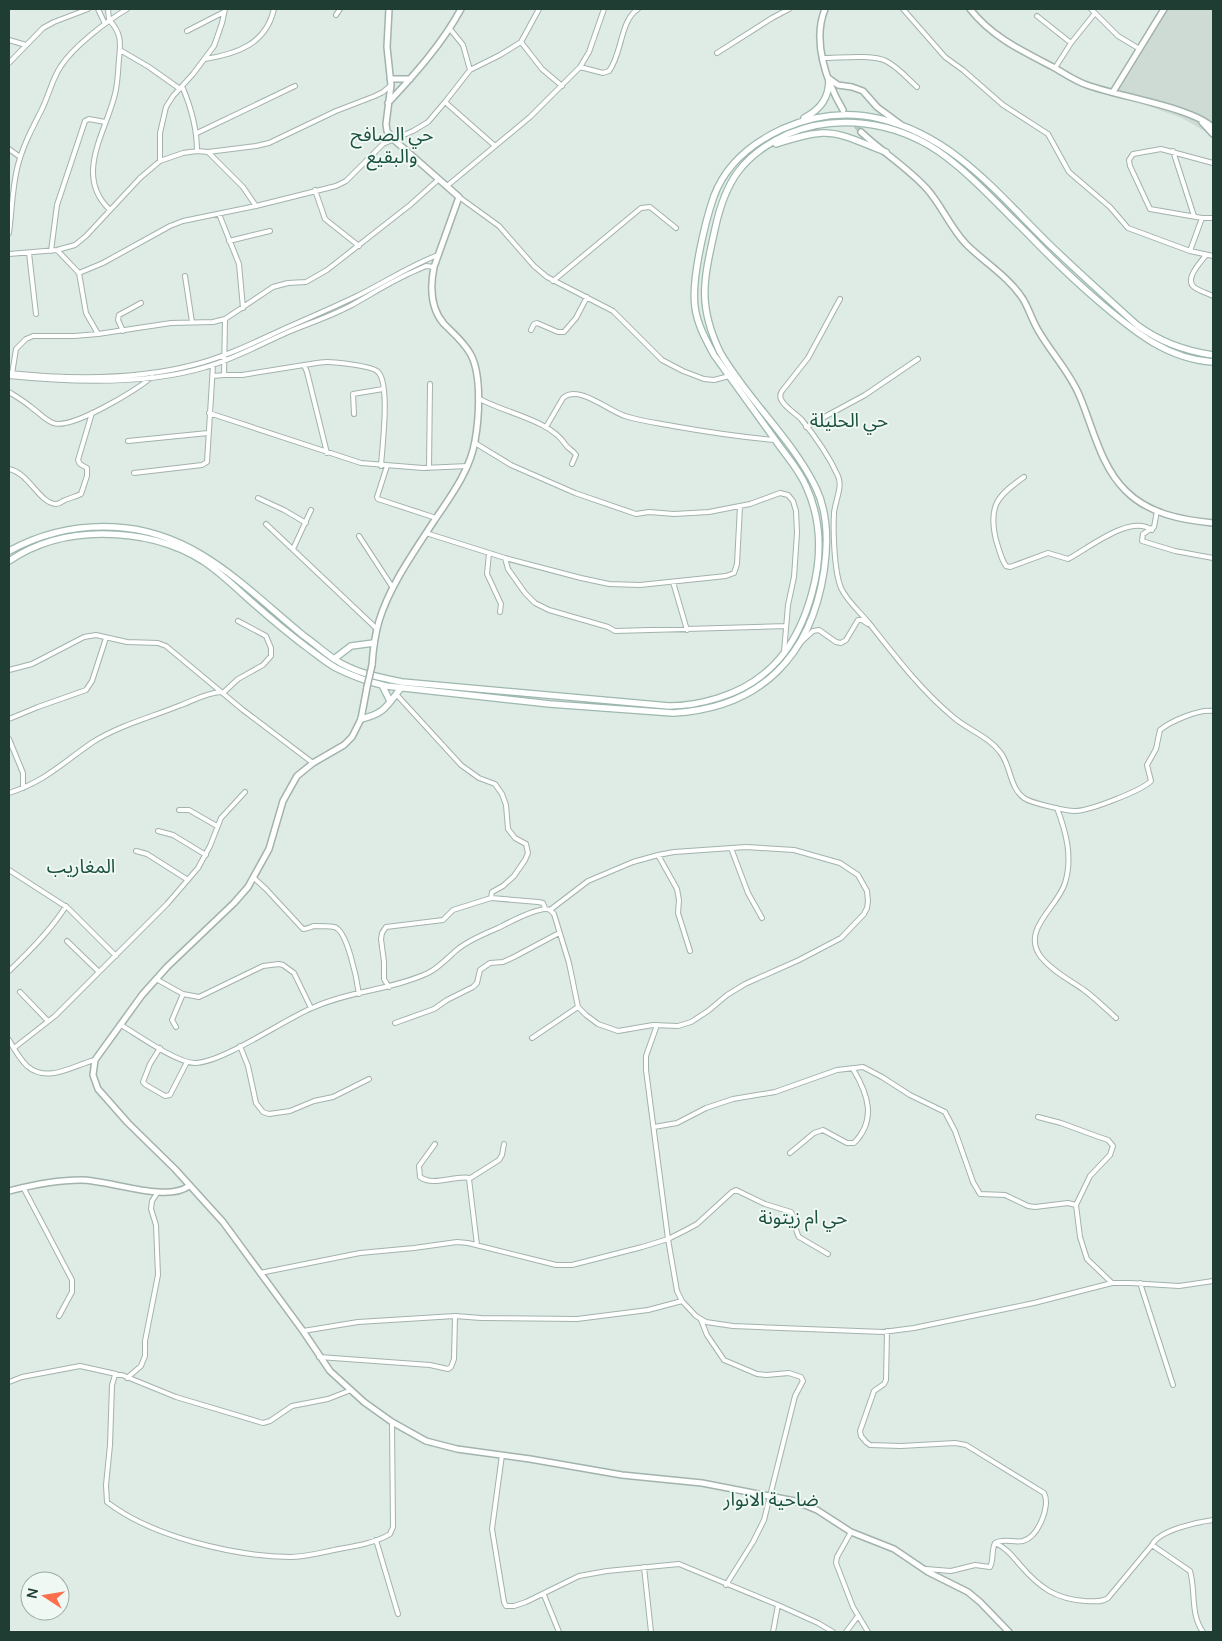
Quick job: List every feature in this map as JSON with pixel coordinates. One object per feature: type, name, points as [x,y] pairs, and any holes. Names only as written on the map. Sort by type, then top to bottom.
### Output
[{"type":"main road","points":[[9,552],[51,532],[76,528],[122,527],[162,535],[190,547],[220,565],[334,659],[378,678],[402,682],[685,706],[719,698],[748,686],[769,671],[784,654],[799,632],[808,609],[816,579],[820,553],[819,533],[814,506],[806,484],[706,342],[696,315],[694,294],[696,275],[711,206],[724,174],[735,161],[753,146],[819,108],[832,92],[829,78]]},
{"type":"main road","points":[[791,125],[825,116],[852,114],[870,116],[900,124],[928,136],[955,154],[1110,301],[1151,335],[1189,350],[1213,355]]},
{"type":"main road","points":[[9,560],[42,543],[86,534],[125,535],[164,543],[194,556],[219,572],[285,630],[328,663],[366,681],[382,685],[565,705],[657,712],[683,712],[726,702],[760,686],[789,659],[811,623],[823,578],[827,541],[824,514],[817,490],[800,462],[724,360],[712,336],[705,308],[704,288],[709,253],[721,204],[732,178],[743,165],[780,138],[800,129],[832,122],[842,121],[870,124],[904,134],[950,160],[1095,298],[1138,334],[1162,349],[1179,355],[1213,362]]},
{"type":"main road","points":[[767,146],[798,137],[823,133],[847,137],[886,152]]},
{"type":"main road","points":[[1044,250],[1049,244]]},
{"type":"main road","points":[[702,250],[709,253]]},
{"type":"main road","points":[[334,659],[356,644],[374,643]]},
{"type":"main road","points":[[345,651],[348,666]]},
{"type":"main road","points":[[382,685],[390,701]]},
{"type":"main road","points":[[362,719],[380,713],[387,707],[401,688]]},
{"type":"street","points":[[9,63],[39,32],[54,22],[88,9]]},
{"type":"street","points":[[98,9],[106,24]]},
{"type":"street","points":[[108,9],[109,20],[117,28],[120,50],[115,94],[97,147],[93,177],[97,195],[109,209]]},
{"type":"street","points":[[9,234],[14,183],[24,142],[45,103],[60,68],[79,46],[109,20],[127,9]]},
{"type":"street","points":[[205,59],[228,55],[246,48],[264,32],[274,9]]},
{"type":"street","points":[[336,15],[340,9]]},
{"type":"street","points":[[389,9],[387,47],[390,82],[386,124],[387,131],[392,139],[459,197],[499,226],[534,266],[553,281],[613,311],[657,355],[671,366],[704,379],[714,380],[729,376]]},
{"type":"street","points":[[388,103],[450,30],[461,9]]},
{"type":"street","points":[[79,273],[108,260],[170,226],[192,219],[256,206],[336,186],[346,181],[382,144],[414,131],[428,122],[470,70],[521,42],[539,9]]},
{"type":"street","points":[[447,186],[530,118],[580,67],[589,52],[604,9]]},
{"type":"street","points":[[580,67],[604,73],[609,71],[628,21],[634,11],[638,9]]},
{"type":"street","points":[[717,53],[789,9]]},
{"type":"street","points":[[825,9],[820,30],[823,58],[829,78],[841,86],[852,87],[863,92],[874,104],[900,124]]},
{"type":"street","points":[[903,9],[945,57],[1003,105],[1048,134],[1070,172],[1110,207],[1124,225],[1134,231],[1190,251],[1213,256]]},
{"type":"street","points":[[970,9],[988,30],[1086,85],[1198,118],[1213,128]]},
{"type":"street","points":[[1091,9],[1118,36],[1138,48]]},
{"type":"street","points":[[1113,92],[1163,9]]},
{"type":"street","points":[[160,161],[160,133],[166,107],[214,46],[225,10]]},
{"type":"street","points":[[187,31],[225,10]]},
{"type":"street","points":[[1056,68],[1071,43],[1095,13]]},
{"type":"street","points":[[1037,16],[1071,43]]},
{"type":"street","points":[[450,30],[463,45],[470,70]]},
{"type":"street","points":[[9,40],[26,45]]},
{"type":"street","points":[[521,42],[542,69],[562,86]]},
{"type":"street","points":[[120,50],[181,88],[197,132],[196,151]]},
{"type":"street","points":[[823,58],[874,58],[883,60],[899,69],[917,87]]},
{"type":"street","points":[[9,254],[52,251],[75,245],[140,178],[160,161],[183,153],[256,146],[269,142],[383,92],[390,82],[410,79]]},
{"type":"street","points":[[197,132],[295,86]]},
{"type":"street","points":[[841,86],[832,92],[842,110]]},
{"type":"street","points":[[445,102],[495,146]]},
{"type":"street","points":[[870,116],[874,111],[874,104]]},
{"type":"street","points":[[52,251],[57,205],[85,121],[89,118],[105,122]]},
{"type":"street","points":[[1198,118],[1213,134]]},
{"type":"street","points":[[861,132],[927,189],[958,235],[1000,273],[1018,293],[1038,330],[1067,372],[1080,397],[1092,432],[1120,485],[1142,505],[1174,517],[1213,523]]},
{"type":"street","points":[[9,149],[20,157]]},
{"type":"street","points":[[1213,163],[1161,149],[1133,154],[1130,158],[1130,166],[1150,209],[1202,218],[1213,218]]},
{"type":"street","points":[[1172,151],[1194,216]]},
{"type":"street","points":[[208,152],[243,187],[256,206]]},
{"type":"street","points":[[11,375],[16,349],[26,339],[33,336],[74,336],[166,324],[213,322],[225,319],[277,285],[310,280],[359,246],[410,205],[438,179]]},
{"type":"street","points":[[315,190],[325,218],[359,246]]},
{"type":"street","points":[[459,197],[434,267],[431,288],[434,306],[440,320],[461,341],[476,365],[478,398],[475,443],[468,466],[452,495],[426,533],[393,588],[384,608],[377,629],[362,719],[358,729],[349,741],[313,763],[297,776],[284,801],[269,849],[254,878],[234,903],[173,961],[142,995],[95,1060],[93,1075],[98,1089],[128,1123],[175,1169],[228,1228],[303,1331],[319,1357],[336,1377],[392,1422],[433,1444],[622,1475],[702,1483],[769,1495],[804,1504],[851,1532],[894,1549],[923,1569],[968,1592],[1009,1632]]},
{"type":"street","points":[[553,281],[641,208],[650,208],[676,228]]},
{"type":"street","points":[[219,214],[240,268],[243,308]]},
{"type":"street","points":[[1190,251],[1202,218]]},
{"type":"street","points":[[229,241],[270,231]]},
{"type":"street","points":[[57,250],[79,273],[86,313],[98,334]]},
{"type":"street","points":[[29,253],[36,314]]},
{"type":"street","points":[[1206,255],[1193,273],[1191,283],[1213,296]]},
{"type":"street","points":[[11,375],[131,375],[160,372],[212,359],[258,342],[372,288],[419,263],[438,256]]},
{"type":"street","points":[[11,375],[68,380],[152,378],[179,374],[250,352],[345,308],[416,270],[426,266],[434,267]]},
{"type":"street","points":[[185,276],[192,322]]},
{"type":"street","points":[[531,330],[534,324],[537,323],[558,332],[564,332],[576,318],[587,297]]},
{"type":"street","points":[[840,299],[808,358],[780,395],[782,402],[797,415],[823,450],[839,478],[840,483],[834,513],[836,569],[840,586],[895,658],[941,706],[965,727],[1000,750],[1008,764],[1014,783],[1024,798],[1057,808],[1075,811],[1087,810],[1143,787],[1151,781],[1147,765],[1156,749],[1160,730],[1183,718],[1205,711],[1213,711]]},
{"type":"street","points":[[123,331],[118,320],[119,315],[141,303]]},
{"type":"street","points":[[224,375],[225,319]]},
{"type":"street","points":[[134,473],[206,464],[208,458],[209,412],[213,376],[212,359]]},
{"type":"street","points":[[806,427],[864,395],[918,359]]},
{"type":"street","points":[[213,376],[242,375],[326,362],[373,368],[381,376],[383,389],[384,421],[380,466]]},
{"type":"street","points":[[304,365],[327,453]]},
{"type":"street","points":[[178,368],[179,374]]},
{"type":"street","points":[[9,392],[54,424],[72,421],[92,413],[126,395],[152,378]]},
{"type":"street","points":[[429,468],[430,384]]},
{"type":"street","points":[[354,414],[354,394],[383,389]]},
{"type":"street","points":[[546,426],[563,398],[574,393],[587,397],[619,414],[638,420],[709,433],[775,440]]},
{"type":"street","points":[[478,398],[500,409],[546,426],[561,437],[566,446],[575,453],[576,457],[572,464]]},
{"type":"street","points":[[209,412],[361,463],[380,466],[429,468],[468,466]]},
{"type":"street","points":[[9,469],[25,477],[44,498],[54,503],[59,503],[82,494],[87,472],[86,467],[80,464],[78,460],[92,413]]},
{"type":"street","points":[[128,441],[208,433]]},
{"type":"street","points":[[475,443],[511,465],[575,493],[636,514],[649,512],[694,513],[750,504],[772,495],[783,493],[790,498],[795,506],[797,517],[795,563],[784,654]]},
{"type":"street","points":[[387,466],[377,496],[378,499],[436,518]]},
{"type":"street","points":[[1024,477],[1010,487],[1001,497],[993,513],[994,529],[1006,566],[1010,567],[1048,553],[1068,559],[1121,530],[1135,525],[1143,525],[1152,530]]},
{"type":"street","points":[[258,498],[306,523]]},
{"type":"street","points":[[426,533],[489,554],[609,584],[628,585],[673,582],[734,574],[737,564],[740,506]]},
{"type":"street","points":[[293,549],[311,510]]},
{"type":"street","points":[[1157,511],[1157,521],[1152,530],[1143,534],[1142,541],[1175,551],[1213,558]]},
{"type":"street","points":[[824,514],[834,513]]},
{"type":"street","points":[[266,524],[377,629]]},
{"type":"street","points":[[359,536],[393,588]]},
{"type":"street","points":[[489,554],[487,574],[500,604],[500,612]]},
{"type":"street","points":[[505,558],[508,568],[535,603],[549,610],[608,626],[618,631],[786,626]]},
{"type":"street","points":[[673,582],[686,630]]},
{"type":"street","points":[[801,642],[813,631],[820,630],[841,644],[846,640],[856,622],[860,619],[872,627]]},
{"type":"street","points":[[9,793],[51,774],[92,743],[123,727],[206,694],[222,692],[238,679],[263,665],[270,656],[271,648],[266,636],[238,621]]},
{"type":"street","points":[[9,670],[32,664],[84,637],[96,635],[127,642],[154,643],[166,646],[313,763]]},
{"type":"street","points":[[9,720],[38,707],[86,690],[92,681],[106,638]]},
{"type":"street","points":[[396,694],[461,765],[479,778],[497,787],[506,805],[508,829],[515,838],[523,842],[527,847],[528,853],[525,860],[508,882],[492,892],[491,898]]},
{"type":"street","points":[[9,739],[23,773],[23,788]]},
{"type":"street","points":[[14,1048],[48,1022],[167,904],[198,868],[206,855],[217,826],[228,810],[245,792]]},
{"type":"street","points":[[1057,808],[1068,842],[1069,856],[1066,878],[1064,886],[1038,927],[1036,946],[1043,959],[1096,999],[1116,1018]]},
{"type":"street","points":[[179,810],[189,810],[217,826]]},
{"type":"street","points":[[158,831],[173,835],[206,855]]},
{"type":"street","points":[[389,987],[384,977],[381,939],[384,928],[443,920],[454,910],[491,898],[538,902],[554,914],[569,963],[578,1007],[586,1015],[598,1024],[612,1030],[623,1031],[657,1025],[683,1025],[698,1018],[735,990],[799,960],[840,938],[868,908],[868,894],[860,878],[852,870],[840,864],[794,850],[759,847],[731,848],[658,855],[594,878],[550,910]]},
{"type":"street","points":[[731,848],[748,894],[762,918]]},
{"type":"street","points":[[136,851],[147,854],[188,880]]},
{"type":"street","points":[[658,855],[677,889],[679,900],[678,913],[690,951]]},
{"type":"street","points":[[9,870],[66,906],[116,956]]},
{"type":"street","points":[[254,878],[303,929],[313,926],[332,926],[340,930],[354,967],[359,994]]},
{"type":"street","points":[[9,971],[53,925],[66,906]]},
{"type":"street","points":[[122,1025],[187,1062],[211,1059],[240,1046],[311,1008],[389,987],[428,973],[462,946],[545,908]]},
{"type":"street","points":[[395,1023],[434,1009],[475,985],[480,970],[488,964],[508,960],[559,933]]},
{"type":"street","points":[[68,941],[99,972]]},
{"type":"street","points":[[156,979],[184,994],[194,997],[204,995],[263,966],[279,964],[294,973],[311,1008]]},
{"type":"street","points":[[20,992],[48,1022]]},
{"type":"street","points":[[176,1027],[172,1020],[184,994]]},
{"type":"street","points":[[532,1038],[578,1007]]},
{"type":"street","points":[[657,1025],[646,1061],[668,1239],[677,1291],[682,1301],[701,1320],[707,1336],[724,1360],[757,1374],[788,1373],[798,1375],[803,1379],[795,1396],[765,1516],[758,1534],[726,1585]]},
{"type":"street","points":[[9,1040],[28,1066],[33,1070],[44,1073],[62,1072],[95,1060]]},
{"type":"street","points":[[240,1046],[248,1066],[256,1103],[263,1112],[269,1114],[290,1111],[314,1101],[333,1097],[369,1079]]},
{"type":"street","points":[[160,1048],[150,1064],[143,1082],[165,1096],[170,1095],[187,1062]]},
{"type":"street","points":[[654,1127],[677,1123],[706,1108],[733,1100],[775,1092],[830,1072],[861,1067],[867,1068],[910,1095],[945,1112],[955,1130],[973,1182],[980,1194],[1005,1195],[1028,1206],[1035,1207],[1068,1203],[1076,1205]]},
{"type":"street","points":[[790,1153],[814,1133],[823,1130],[847,1143],[857,1141],[866,1127],[869,1113],[861,1082],[853,1069]]},
{"type":"street","points":[[1038,1117],[1108,1140],[1113,1146],[1110,1155],[1090,1176],[1076,1205],[1079,1232],[1087,1259],[1112,1283]]},
{"type":"street","points":[[435,1144],[418,1172],[420,1177],[429,1180],[459,1177],[470,1178],[498,1160],[502,1155],[504,1144]]},
{"type":"street","points":[[470,1178],[470,1194],[477,1245]]},
{"type":"street","points":[[9,1190],[60,1180],[117,1184],[158,1192],[176,1192],[190,1186]]},
{"type":"street","points":[[23,1187],[72,1280],[72,1292],[59,1316]]},
{"type":"street","points":[[260,1273],[360,1254],[457,1242],[566,1266],[614,1255],[668,1239],[697,1224],[736,1190],[762,1203],[791,1212],[794,1217],[796,1233],[799,1237],[828,1254]]},
{"type":"street","points":[[127,1378],[141,1366],[145,1356],[145,1342],[158,1275],[156,1225],[151,1209],[152,1200],[158,1192]]},
{"type":"street","points":[[701,1320],[716,1325],[886,1332],[1034,1303],[1112,1283],[1179,1286],[1213,1281]]},
{"type":"street","points":[[1140,1284],[1173,1385]]},
{"type":"street","points":[[303,1331],[358,1322],[455,1316],[577,1319],[648,1310],[682,1301]]},
{"type":"street","points":[[319,1357],[430,1365],[448,1369],[452,1367],[454,1359],[455,1316]]},
{"type":"street","points":[[886,1332],[886,1380],[884,1384],[874,1391],[860,1431],[861,1436],[866,1442],[875,1445],[920,1446],[955,1443],[966,1445],[1044,1493],[1046,1499],[1046,1510],[1034,1533],[1023,1541],[1001,1540],[995,1543],[992,1552],[992,1563],[989,1567],[976,1565],[951,1571],[923,1569]]},
{"type":"street","points":[[9,1382],[22,1377],[80,1366],[116,1374],[176,1397],[265,1423],[292,1406],[328,1399],[351,1390]]},
{"type":"street","points":[[116,1374],[112,1384],[110,1445],[105,1495],[107,1502],[152,1527],[186,1540],[256,1554],[300,1556],[367,1544],[390,1534],[393,1527],[392,1422]]},
{"type":"street","points":[[502,1455],[492,1529],[506,1606],[514,1606],[544,1595],[579,1576],[607,1571],[682,1564],[726,1585],[778,1605],[833,1632]]},
{"type":"street","points":[[995,1543],[1006,1548],[1023,1569],[1046,1590],[1072,1600],[1094,1602],[1108,1598],[1155,1540],[1183,1526],[1213,1520]]},
{"type":"street","points":[[851,1532],[837,1557],[836,1563],[853,1607],[868,1632]]},
{"type":"street","points":[[376,1540],[398,1614]]},
{"type":"street","points":[[1152,1545],[1190,1571],[1194,1615],[1203,1632]]},
{"type":"street","points":[[644,1567],[651,1632]]},
{"type":"street","points":[[544,1595],[559,1632]]},
{"type":"street","points":[[773,1632],[778,1605]]},
{"type":"street","points":[[846,1632],[858,1616]]},
{"type":"shaded area","points":[[1166,9],[1213,9],[1213,136],[1182,118],[1115,94],[1132,60]]},
{"type":"tunnel","points":[[846,114],[861,132]]},
{"type":"district","name":"حي الصافح والبقيع","points":[[392,145]]},
{"type":"district","name":"حي الحليلة","points":[[849,420]]},
{"type":"district","name":"المغاريب","points":[[81,866]]},
{"type":"district","name":"حي ام زيتونة","points":[[803,1217]]},
{"type":"district","name":"ضاحية الانوار","points":[[771,1499]]}]
